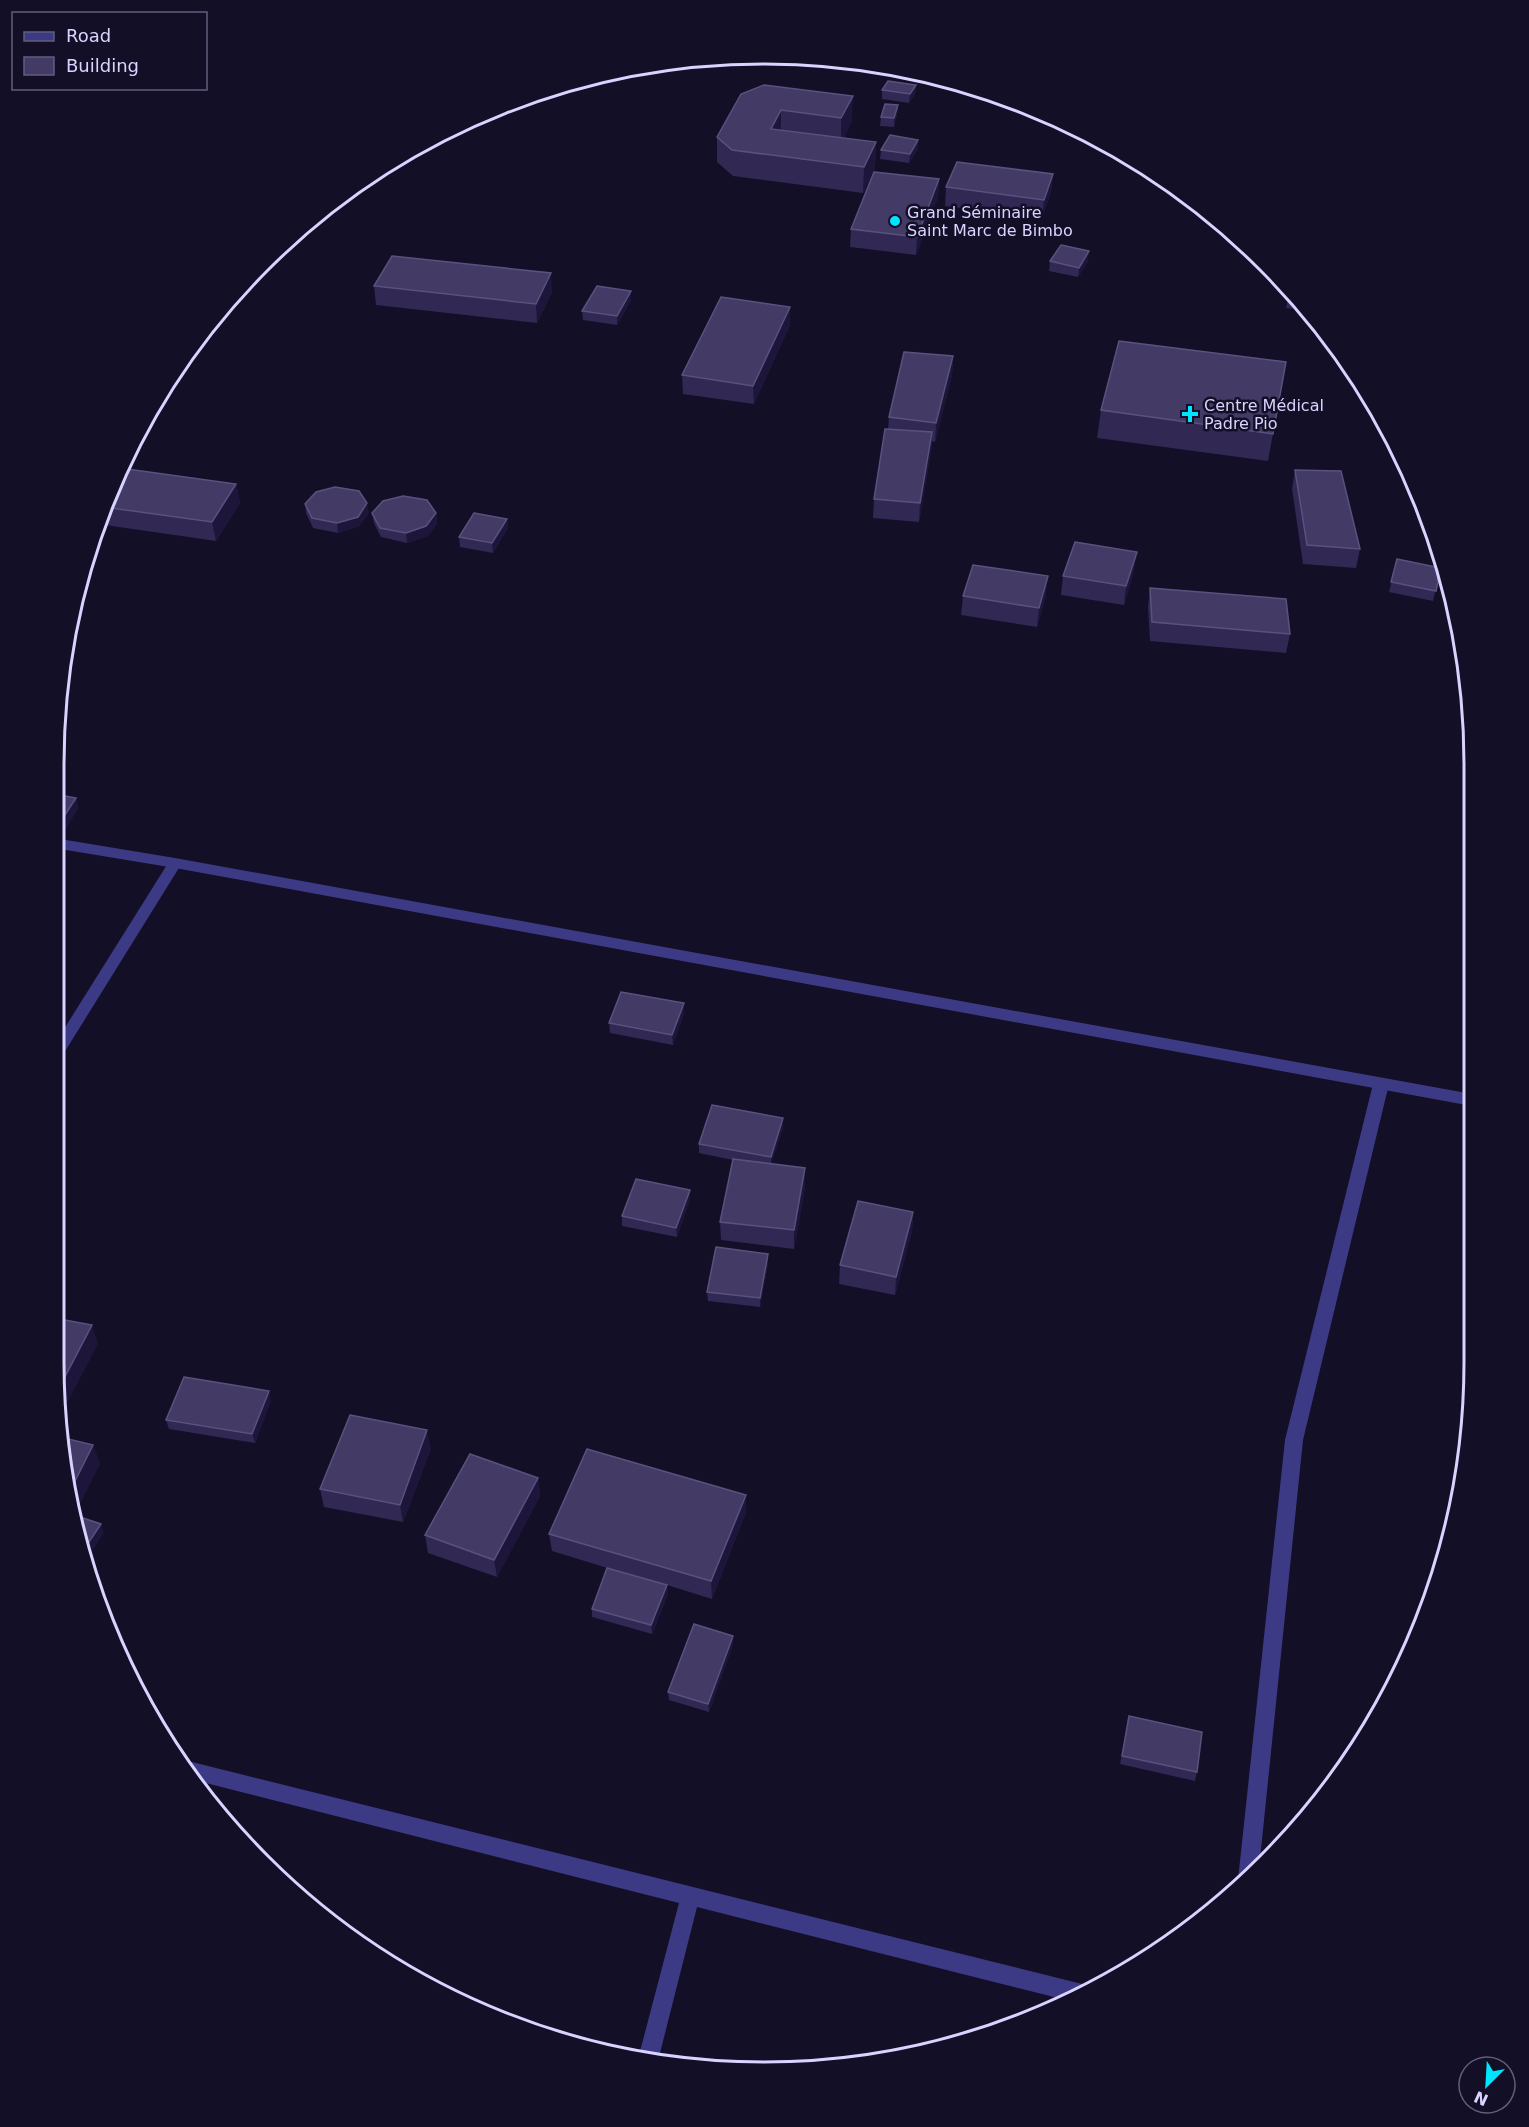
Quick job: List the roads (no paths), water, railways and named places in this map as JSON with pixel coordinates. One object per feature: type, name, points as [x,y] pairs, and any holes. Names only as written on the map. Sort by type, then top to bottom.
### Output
[{"type":"street","points":[[64,845],[176,863],[1464,1099]]},
{"type":"street","points":[[64,1041],[176,863]]},
{"type":"street","points":[[1249,1866],[1294,1440],[1381,1084]]},
{"type":"street","points":[[197,1772],[690,1898],[1071,1991]]},
{"type":"street","points":[[650,2053],[690,1898]]},
{"type":"place","name":"Grand Séminaire Saint Marc de Bimbo","points":[[895,221]]},
{"type":"place","name":"Centre Médical Padre Pio","points":[[1190,414]]}]
